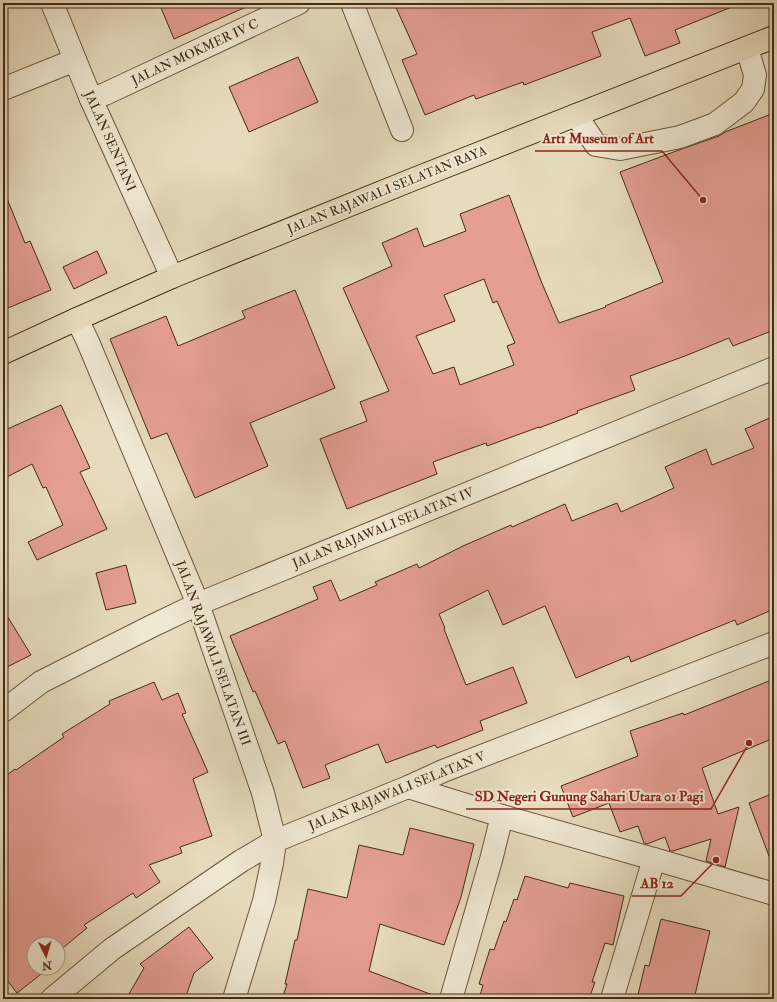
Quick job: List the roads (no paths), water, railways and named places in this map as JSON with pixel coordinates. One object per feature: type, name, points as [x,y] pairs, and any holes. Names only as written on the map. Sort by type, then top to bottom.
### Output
[{"type":"main road","name":"JALAN RAJAWALI SELATAN RAYA","points":[[3,353],[172,277],[406,182],[774,37]]},
{"type":"street","name":"JALAN SENTANI","points":[[52,3],[91,99],[172,277]]},
{"type":"street","name":"JALAN MOKMER IV C","points":[[91,99],[299,3]]},
{"type":"street","points":[[352,3],[402,130]]},
{"type":"street","points":[[576,115],[596,145],[620,149],[680,137],[715,124],[744,102],[753,89],[755,75],[747,48]]},
{"type":"street","points":[[3,89],[75,60]]},
{"type":"street","name":"JALAN RAJAWALI SELATAN III","points":[[76,319],[88,342],[198,604],[263,793],[275,842],[264,901],[234,999]]},
{"type":"street","name":"JALAN RAJAWALI SELATAN IV","points":[[3,711],[41,682],[198,604],[774,368]]},
{"type":"street","name":"JALAN RAJAWALI SELATAN V","points":[[52,999],[112,949],[241,861],[275,842],[443,772],[774,643]]},
{"type":"street","points":[[443,772],[455,802]]},
{"type":"street","points":[[408,787],[502,816],[774,894]]},
{"type":"street","points":[[451,999],[491,860],[502,816]]},
{"type":"street","points":[[612,999],[654,859]]},
{"type":"place","name":"Art1 Museum of Art","points":[[703,200]]},
{"type":"place","name":"SD Negeri Gunung Sahari Utara 01 Pagi","points":[[749,743]]},
{"type":"place","name":"AB 12","points":[[716,860]]}]
